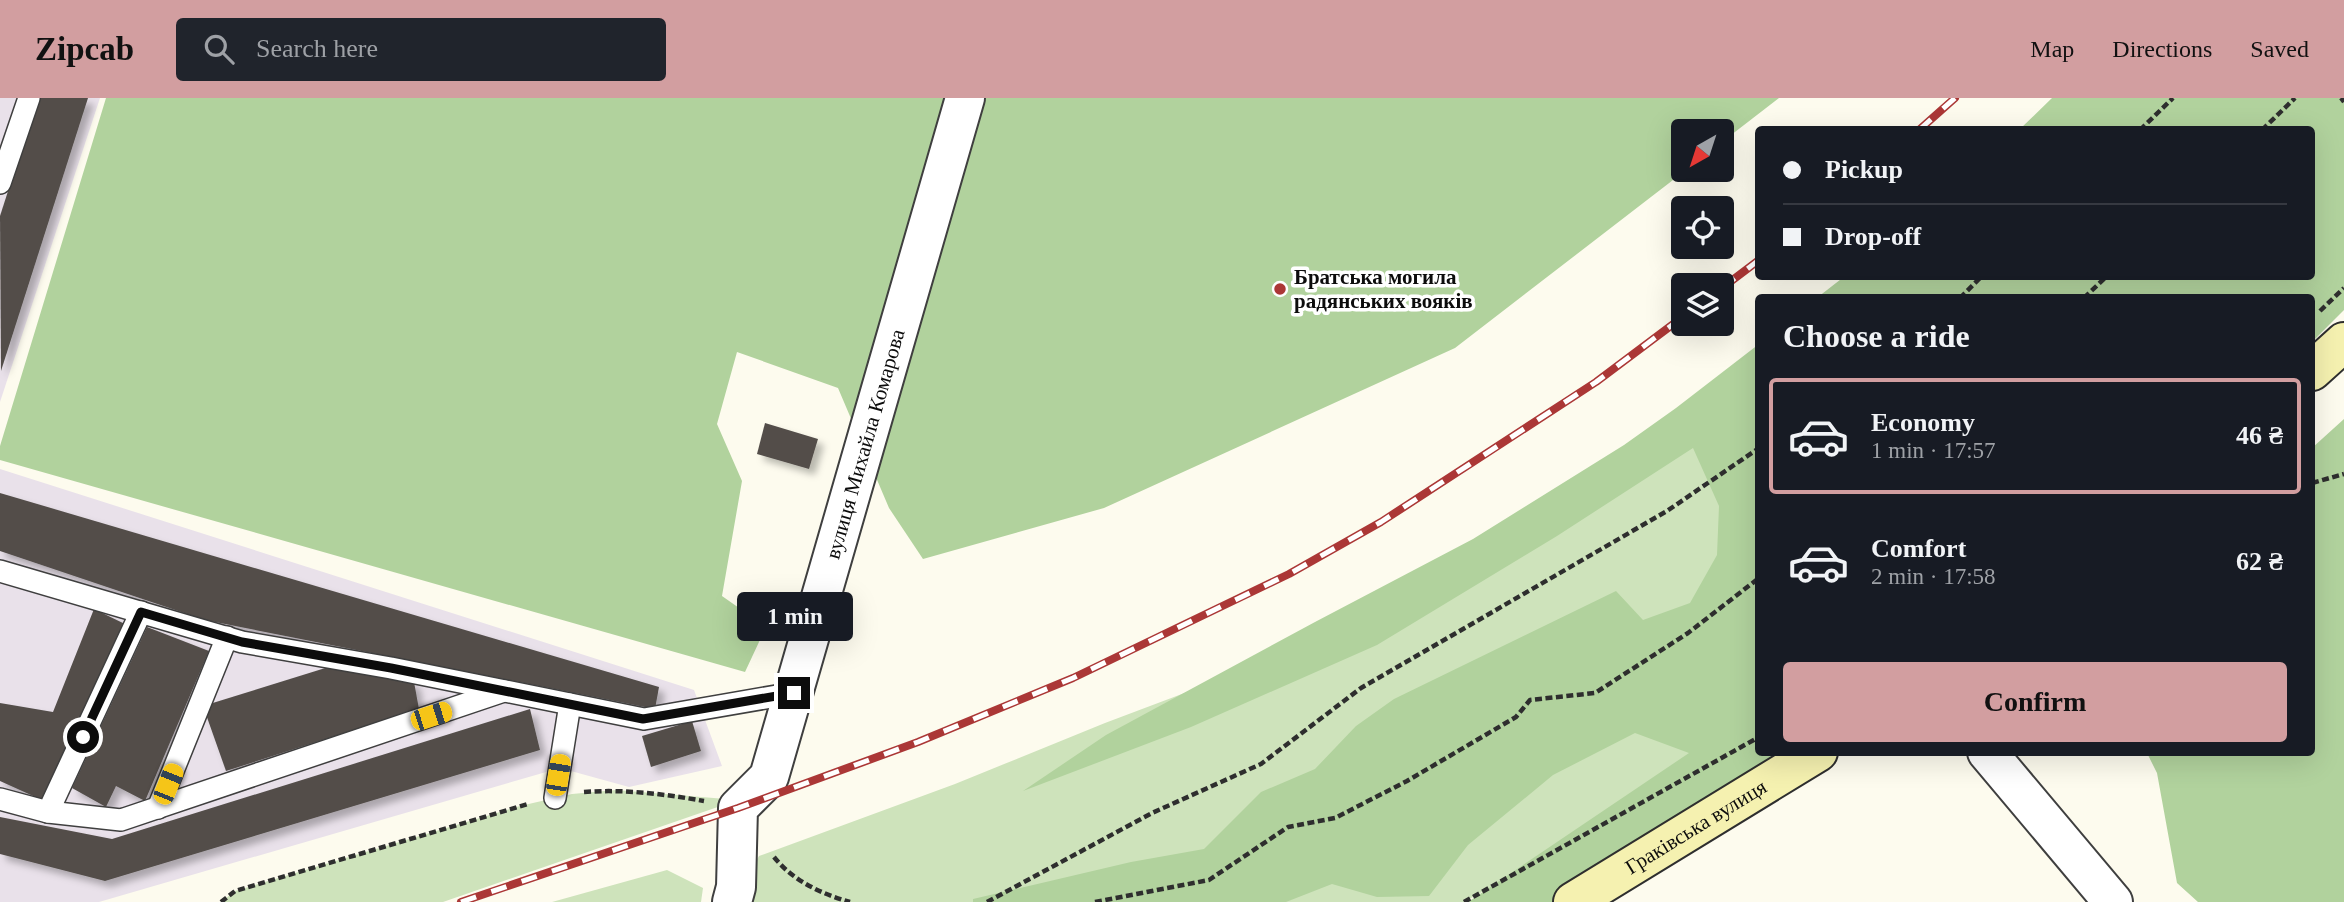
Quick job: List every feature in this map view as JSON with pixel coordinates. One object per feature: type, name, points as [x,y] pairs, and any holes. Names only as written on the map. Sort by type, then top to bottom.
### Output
[{"type":"street","name":"вулиця Михайла Комарова","points":[[723,805],[769,777],[965,98]]},
{"type":"street","points":[[2315,368],[2344,342]]},
{"type":"street","name":"Граківська вулиця","points":[[1573,902],[1811,756]]},
{"type":"street","points":[[1990,756],[2113,902]]},
{"type":"street","points":[[723,805],[736,887],[732,902]]},
{"type":"lane","points":[[0,183],[29,98]]},
{"type":"lane","points":[[0,571],[227,637],[643,719],[794,693]]},
{"type":"lane","points":[[48,812],[141,612]]},
{"type":"lane","points":[[158,808],[227,637]]},
{"type":"lane","points":[[0,799],[48,812],[121,820],[505,691]]},
{"type":"lane","points":[[555,798],[570,704]]},
{"type":"path","points":[[2144,126],[2173,98]]},
{"type":"path","points":[[2267,126],[2295,98]]},
{"type":"path","points":[[2341,98],[2344,102]]},
{"type":"path","points":[[1963,294],[1978,280]]},
{"type":"path","points":[[2088,294],[2103,280]]},
{"type":"path","points":[[2315,316],[2344,288]]},
{"type":"path","points":[[987,902],[1152,813],[1261,764],[1361,688],[1667,511],[1755,451]]},
{"type":"path","points":[[2315,482],[2344,474]]},
{"type":"path","points":[[1095,902],[1209,880],[1288,827],[1335,818],[1407,781],[1516,717],[1530,700],[1595,693],[1688,633],[1755,581]]},
{"type":"path","points":[[1464,902],[1755,739]]},
{"type":"path","points":[[221,902],[235,891],[520,806],[578,793],[617,790],[668,794],[723,805],[782,867],[821,893],[850,902]]},
{"type":"shaded area","points":[[0,98],[100,98],[0,402]]},
{"type":"shaded area","points":[[0,469],[694,690],[722,766],[629,787],[560,768],[99,902],[0,902]]},
{"type":"green space","points":[[106,98],[1779,98],[1734,133],[1734,119],[1671,119],[1671,182],[1455,348],[1104,508],[923,559],[889,508],[838,388],[737,352],[717,424],[742,481],[722,596],[766,627],[745,672],[0,460],[0,446]]},
{"type":"green space","points":[[2052,98],[2344,98],[2344,310],[2315,339],[2315,294],[1822,294],[1840,280],[2315,280],[2315,126],[2023,126]]},
{"type":"green space","points":[[1755,347],[1755,756],[1793,756],[1553,902],[1468,902],[1689,753],[1635,733],[1553,775],[1468,845],[1429,896],[1377,897],[1332,884],[1286,902],[973,902],[973,899],[1131,862],[1204,849],[1261,792],[1315,769],[1356,726],[1394,699],[1616,591],[1643,620],[1690,603],[1717,555],[1719,506],[1693,448],[1557,536],[1377,645],[1191,727],[1023,791],[1106,735],[1473,539],[1624,445]]},
{"type":"green space","points":[[2344,419],[2344,902],[2198,902],[2177,883],[2157,773],[2148,756],[2315,756],[2315,445]]},
{"type":"green space","points":[[1693,447],[1755,455],[1755,736],[1464,902],[739,902],[743,883],[759,856],[955,784],[1105,723],[1309,646]]},
{"type":"green space","points":[[616,790],[738,800],[443,902],[221,902],[235,891],[520,806],[572,794]]},
{"type":"green space","points":[[667,870],[703,888],[701,902],[552,902]]},
{"type":"building","points":[[38,98],[88,98],[1,371],[0,216]]},
{"type":"building","points":[[765,423],[818,439],[809,469],[757,454]]},
{"type":"building","points":[[0,493],[659,687],[655,709],[205,620],[0,551]]},
{"type":"building","points":[[94,609],[127,625],[42,800],[0,781],[0,703],[53,712]]},
{"type":"building","points":[[147,627],[209,651],[145,801],[116,786],[106,807],[72,788]]},
{"type":"building","points":[[335,665],[414,682],[419,709],[226,771],[203,706]]},
{"type":"building","points":[[530,709],[540,750],[105,881],[0,854],[0,817],[112,839]]},
{"type":"building","points":[[692,721],[701,751],[651,767],[642,736]]},
{"type":"railway","points":[[1924,126],[1955,98]]},
{"type":"railway","points":[[1734,279],[1755,263]]},
{"type":"railway","points":[[461,902],[738,808],[918,742],[1073,678],[1289,574],[1381,522],[1596,382],[1671,326]]},
{"type":"place","name":"Братська могила радянських вояків","points":[[1280,289]]},
{"type":"route","points":[[83,737],[141,612],[242,642],[391,668],[643,719],[794,693]]}]
